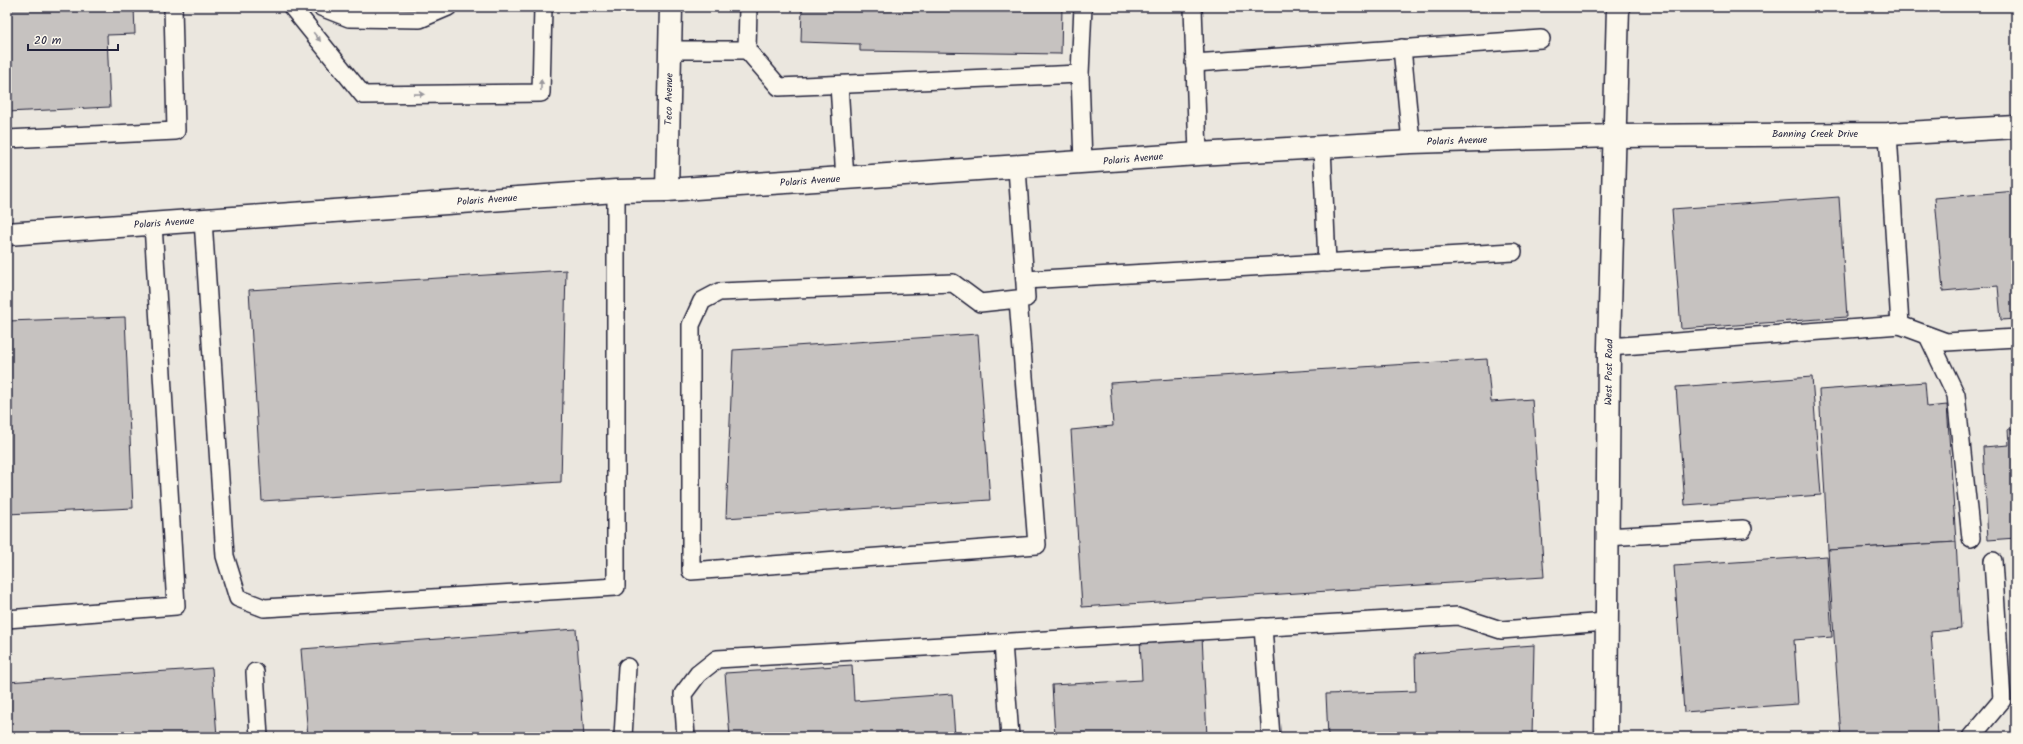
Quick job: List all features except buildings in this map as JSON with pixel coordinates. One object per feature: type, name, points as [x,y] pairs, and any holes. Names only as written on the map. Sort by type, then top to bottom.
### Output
[{"type":"street","name":"Teco Avenue","points":[[667,190],[671,7]]},
{"type":"street","name":"West Post Road","points":[[1606,737],[1606,537],[1609,347],[1618,7]]},
{"type":"street","name":"Banning Creek Drive","points":[[1614,136],[1888,134],[2016,127]]},
{"type":"street","name":"Polaris Avenue","points":[[7,234],[616,191],[667,190],[845,179],[1198,154],[1411,142],[1614,136]]},
{"type":"lane","points":[[7,139],[176,131],[173,7]]},
{"type":"lane","points":[[292,7],[363,95],[541,93],[543,7]]},
{"type":"lane","points":[[322,7],[349,18],[420,20],[448,7]]},
{"type":"lane","points":[[748,7],[747,50],[779,88],[1080,74]]},
{"type":"lane","points":[[1082,7],[1080,74],[1083,163]]},
{"type":"lane","points":[[1193,7],[1198,154]]},
{"type":"lane","points":[[1194,63],[1541,39]]},
{"type":"lane","points":[[1402,48],[1411,142]]},
{"type":"lane","points":[[670,50],[747,50]]},
{"type":"lane","points":[[839,85],[845,179]]},
{"type":"lane","points":[[1888,134],[1900,325]]},
{"type":"lane","points":[[1322,147],[1327,263]]},
{"type":"lane","points":[[1017,168],[1026,298],[980,303],[953,283],[719,292],[702,301],[691,325],[691,571],[1037,545],[1018,299]]},
{"type":"lane","points":[[203,220],[225,556],[238,598],[264,608],[616,587],[616,191]]},
{"type":"lane","points":[[7,619],[176,606],[153,224]]},
{"type":"lane","points":[[1025,280],[1513,252]]},
{"type":"lane","points":[[1609,347],[1900,325],[1946,342],[2016,338]]},
{"type":"lane","points":[[1928,336],[1956,395],[1971,538]]},
{"type":"lane","points":[[1606,537],[1743,529]]},
{"type":"lane","points":[[1971,737],[2002,700],[1993,561]]},
{"type":"lane","points":[[686,737],[683,694],[698,674],[717,659],[1458,616],[1501,630],[1606,622]]},
{"type":"lane","points":[[1264,627],[1271,737]]},
{"type":"lane","points":[[1003,643],[1010,737]]},
{"type":"lane","points":[[623,737],[627,667]]},
{"type":"lane","points":[[255,672],[259,737]]},
{"type":"shaded area","points":[[7,7],[2016,7],[2016,737],[7,737]]}]
